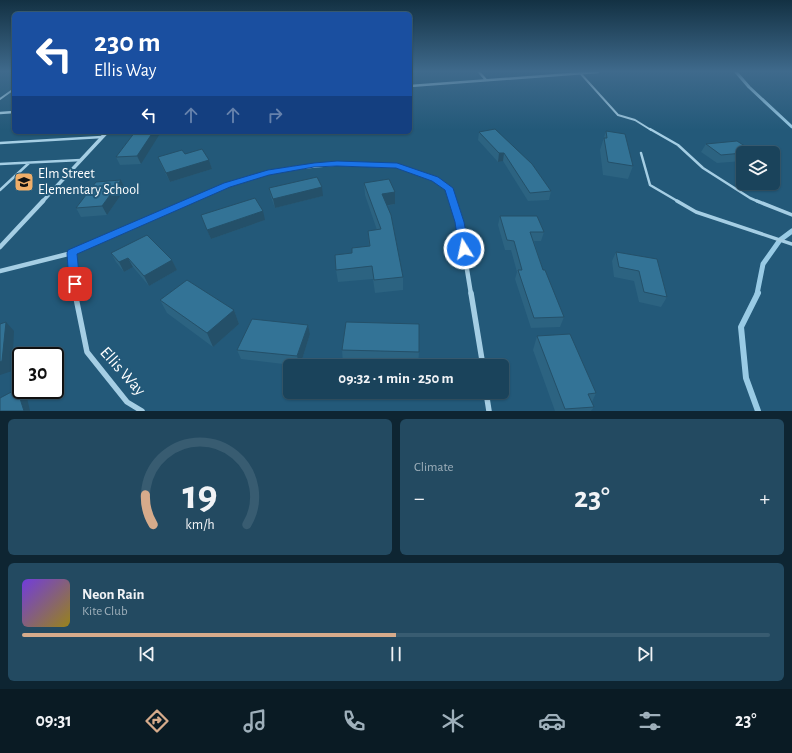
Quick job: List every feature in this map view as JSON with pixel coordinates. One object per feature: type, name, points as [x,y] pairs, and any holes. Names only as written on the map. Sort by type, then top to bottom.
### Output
[{"type":"street","points":[[0,113],[12,112]]},
{"type":"street","points":[[0,247],[105,134]]},
{"type":"street","points":[[0,271],[72,253],[227,185],[268,173],[314,165],[337,164],[397,166],[435,179],[449,188],[460,222],[482,359]]},
{"type":"street","name":"Ellis Way","points":[[72,253],[76,299],[88,352],[127,402],[142,411]]},
{"type":"street","points":[[487,399],[489,411]]},
{"type":"lane","points":[[0,99],[11,91]]},
{"type":"lane","points":[[597,91],[618,115],[635,120],[678,145],[703,168],[750,198],[792,215]]},
{"type":"lane","points":[[0,143],[102,137]]},
{"type":"lane","points":[[641,153],[650,185],[696,212],[774,236],[792,244]]},
{"type":"lane","points":[[0,164],[81,160]]},
{"type":"lane","points":[[0,190],[29,163]]},
{"type":"building","points":[[495,129],[532,164],[551,191],[530,193],[504,153],[499,153],[479,132]]},
{"type":"building","points":[[606,131],[625,134],[633,166],[608,162],[604,138],[607,138]]},
{"type":"building","points":[[133,134],[152,134],[137,156],[116,157]]},
{"type":"building","points":[[737,141],[745,146],[736,146],[736,154],[721,155],[706,144]]},
{"type":"building","points":[[202,149],[209,160],[166,173],[158,157],[182,150],[185,154]]},
{"type":"building","points":[[317,177],[322,187],[273,199],[269,188]]},
{"type":"building","points":[[389,179],[395,192],[382,194],[391,215],[403,277],[374,280],[372,266],[336,270],[335,255],[352,253],[352,248],[370,246],[368,231],[381,229],[364,183]]},
{"type":"building","points":[[121,180],[102,206],[76,208],[96,182]]},
{"type":"building","points":[[255,198],[263,211],[207,230],[201,215]]},
{"type":"building","points":[[500,216],[537,216],[544,232],[530,232],[543,270],[545,270],[564,317],[534,318],[518,270],[522,270],[514,241],[507,240]]},
{"type":"building","points":[[147,235],[172,260],[144,276],[128,258],[119,262],[111,253]]},
{"type":"building","points":[[616,252],[657,259],[667,297],[644,292],[639,271],[619,267]]},
{"type":"building","points":[[187,280],[234,310],[207,333],[160,300]]},
{"type":"building","points":[[252,319],[308,325],[297,356],[237,350]]},
{"type":"building","points":[[6,322],[2,361],[0,362],[0,324]]},
{"type":"building","points":[[346,322],[419,324],[419,352],[342,350]]},
{"type":"building","points":[[570,334],[596,393],[588,394],[594,407],[565,409],[537,336]]},
{"type":"building","points":[[12,392],[12,399],[20,399],[24,411],[0,411],[0,398]]},
{"type":"waterway","points":[[753,91],[792,127]]},
{"type":"waterway","points":[[757,294],[763,264],[780,240],[792,231]]},
{"type":"waterway","points":[[758,293],[741,327],[746,378],[758,411]]},
{"type":"place","name":"Elm Street Elementary School","points":[[24,182]]},
{"type":"route","points":[[75,284],[72,253],[227,185],[268,173],[314,165],[337,164],[397,166],[435,179],[449,188],[460,222],[464,249]]}]
